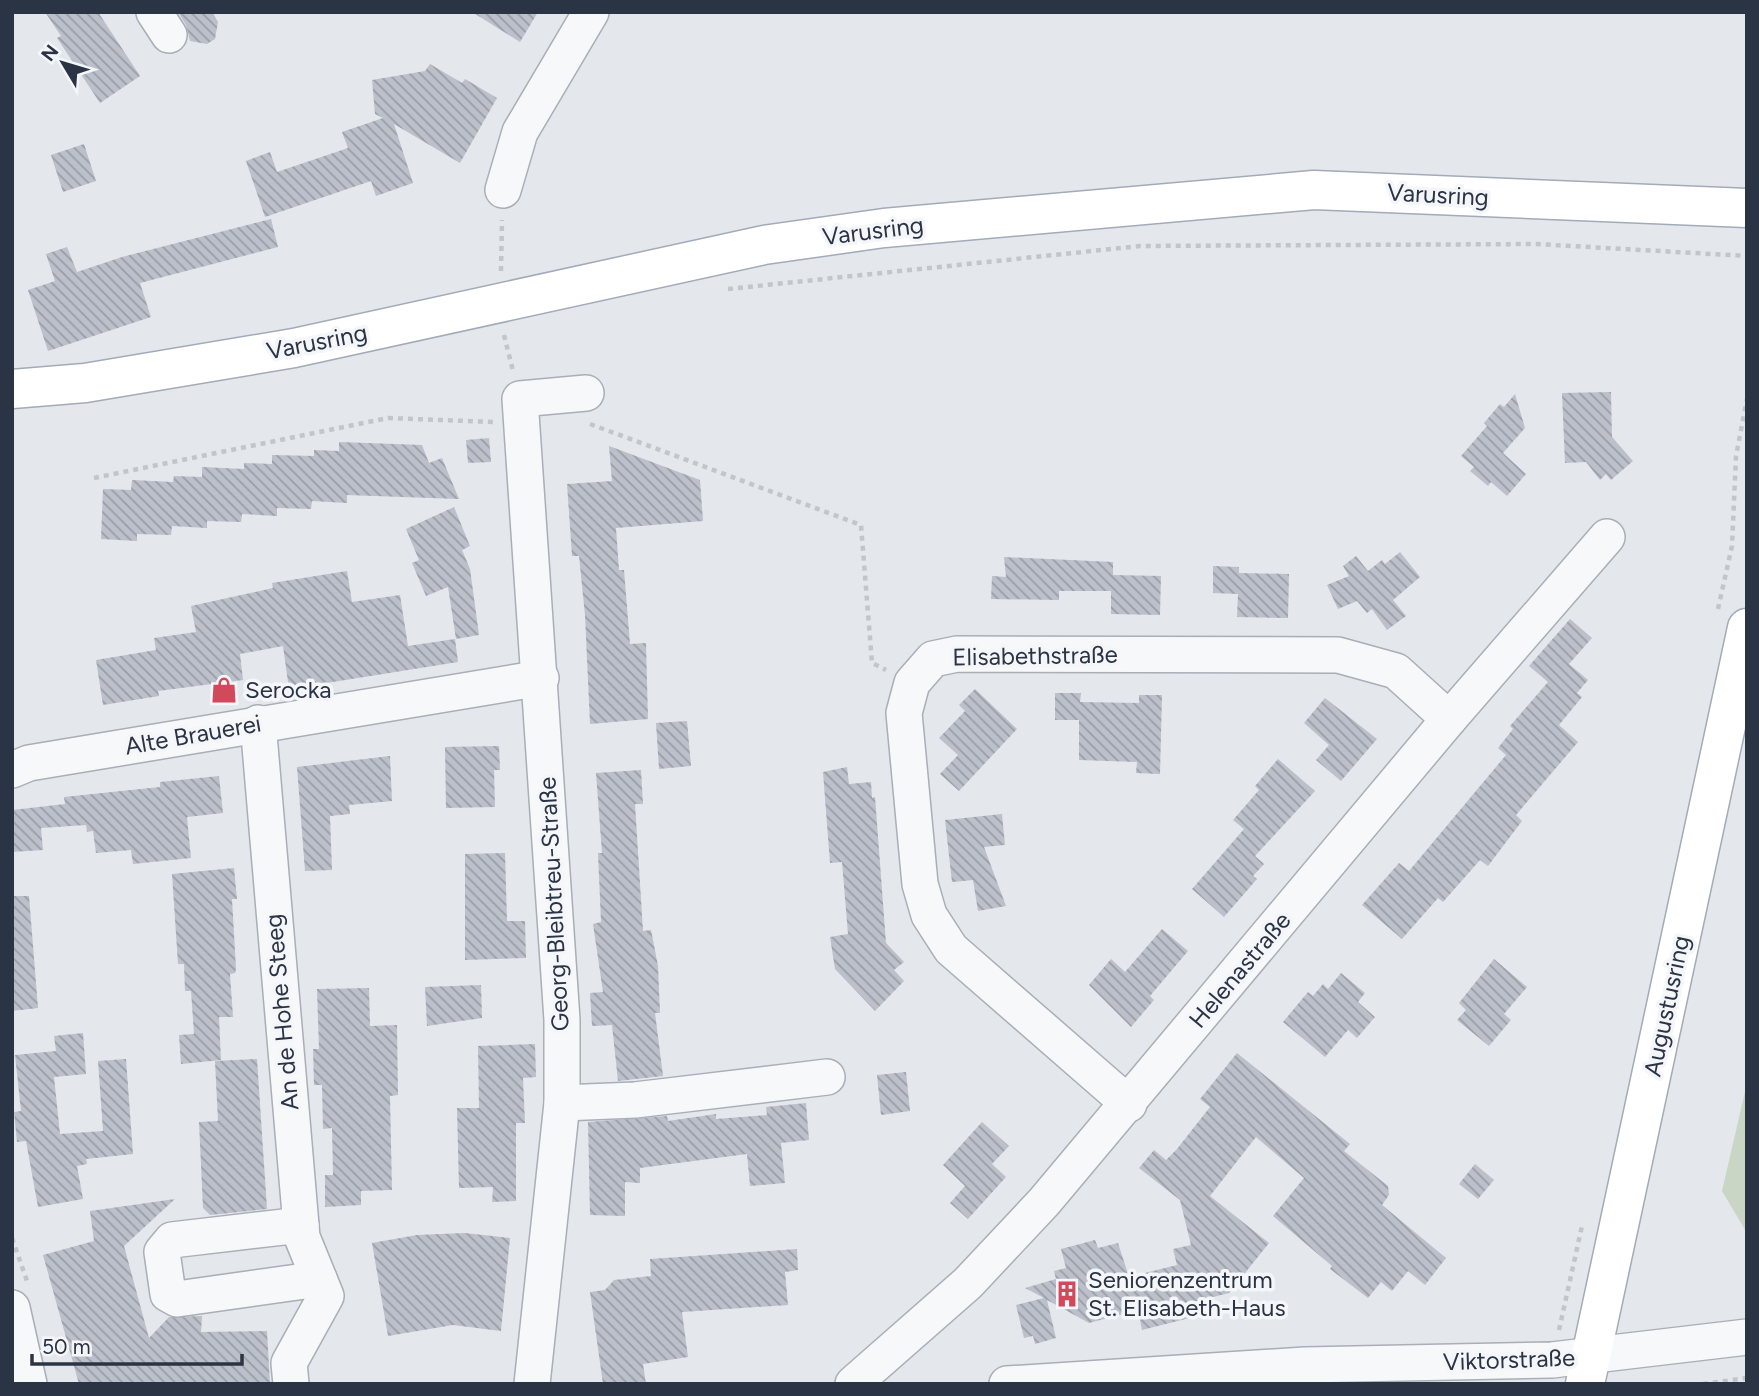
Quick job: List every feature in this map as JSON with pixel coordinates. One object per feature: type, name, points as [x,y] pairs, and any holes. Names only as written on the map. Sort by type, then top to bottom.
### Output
[{"type":"main road","name":"Varusring","points":[[12,389],[85,383],[294,348],[507,325],[764,245],[871,230],[1314,190],[1747,208]]},
{"type":"main road","name":"Augustusring","points":[[1589,1370],[1747,628]]},
{"type":"street","points":[[503,190],[520,132],[591,12]]},
{"type":"street","points":[[519,400],[587,409]]},
{"type":"street","name":"Georg-Bleibtreu-Straße","points":[[519,400],[541,678],[562,1020],[562,1103],[532,1384]]},
{"type":"street","name":"Helenastraße","points":[[853,1384],[968,1283],[1129,1104],[1449,719],[1607,537]]},
{"type":"street","name":"Elisabethstraße","points":[[912,683],[933,659],[957,654],[1338,655],[1396,671],[1449,719]]},
{"type":"street","name":"Alte Brauerei","points":[[12,770],[29,763],[258,723],[541,678]]},
{"type":"street","points":[[912,683],[904,713],[920,884],[929,915],[951,949],[1129,1104]]},
{"type":"street","name":"An de Hohe Steeg","points":[[258,723],[302,1237],[323,1288]]},
{"type":"street","points":[[562,1103],[635,1100],[827,1077]]},
{"type":"street","points":[[291,1384],[289,1363],[323,1288],[177,1299],[167,1294],[162,1252],[172,1240],[301,1225]]},
{"type":"street","points":[[12,1308],[29,1384]]},
{"type":"street","name":"Viktorstraße","points":[[1007,1384],[1122,1380],[1305,1365],[1497,1363],[1589,1370],[1747,1337]]},
{"type":"path","points":[[94,478],[387,418],[519,400],[507,325],[503,190]]},
{"type":"path","points":[[727,289],[1140,246],[1536,244],[1747,256]]},
{"type":"path","points":[[491,340],[507,325]]},
{"type":"path","points":[[587,409],[861,525],[872,663],[912,683]]},
{"type":"path","points":[[1703,1384],[1747,1378]]},
{"type":"green space","points":[[1747,1083],[1747,1233],[1722,1191]]},
{"type":"building","points":[[45,12],[98,12],[140,76],[100,103],[57,38],[61,36]]},
{"type":"building","points":[[178,12],[212,12],[218,22],[215,39],[207,44],[190,41],[186,25]]},
{"type":"building","points":[[472,12],[538,12],[520,42]]},
{"type":"building","points":[[430,64],[462,83],[465,79],[497,98],[460,163],[394,124],[413,183],[376,196],[371,181],[265,217],[246,161],[270,152],[277,172],[348,148],[342,132],[383,118],[375,114],[372,80],[425,71]]},
{"type":"building","points":[[84,144],[96,181],[63,192],[51,155]]},
{"type":"building","points":[[271,219],[278,247],[140,283],[151,317],[48,351],[28,290],[55,281],[46,254],[67,247],[77,272],[122,257]]},
{"type":"building","points":[[1611,392],[1612,437],[1633,461],[1611,480],[1606,474],[1600,480],[1586,462],[1565,463],[1562,393]]},
{"type":"building","points":[[1515,394],[1525,428],[1503,453],[1526,474],[1507,496],[1491,482],[1488,486],[1470,471],[1474,467],[1461,456],[1487,426],[1484,423],[1500,404],[1504,407]]},
{"type":"building","points":[[489,438],[491,462],[468,463],[466,440]]},
{"type":"building","points":[[339,442],[422,445],[429,463],[442,458],[459,499],[347,495],[347,503],[312,501],[311,509],[277,508],[277,516],[242,514],[241,522],[207,521],[207,528],[172,526],[171,535],[137,534],[137,541],[101,539],[103,489],[131,490],[132,480],[173,482],[174,476],[202,477],[202,467],[244,469],[244,463],[272,464],[272,455],[314,456],[314,450],[339,451]]},
{"type":"building","points":[[609,446],[700,480],[703,521],[616,528],[619,570],[624,570],[630,644],[646,643],[648,719],[590,724],[585,615],[579,556],[572,556],[567,484],[612,481]]},
{"type":"building","points":[[454,507],[470,546],[462,550],[470,569],[479,635],[456,639],[448,587],[426,596],[412,563],[419,560],[406,529]]},
{"type":"building","points":[[1400,552],[1420,577],[1393,600],[1406,616],[1387,630],[1372,609],[1367,613],[1357,601],[1338,609],[1327,585],[1349,576],[1343,566],[1356,556],[1368,571],[1382,560],[1385,564]]},
{"type":"building","points":[[1004,557],[1113,562],[1113,575],[1161,576],[1160,615],[1111,614],[1111,591],[1059,591],[1059,600],[991,599],[992,576],[1006,577]]},
{"type":"building","points":[[1213,566],[1239,567],[1239,573],[1289,574],[1288,618],[1237,617],[1238,594],[1213,593]]},
{"type":"building","points":[[347,571],[352,602],[400,595],[408,646],[455,639],[458,662],[289,689],[283,646],[240,654],[243,680],[158,691],[159,696],[103,705],[96,660],[156,650],[154,638],[196,632],[191,606],[273,588],[272,583]]},
{"type":"building","points":[[1570,619],[1592,638],[1569,664],[1588,680],[1577,693],[1582,697],[1559,725],[1578,742],[1516,815],[1522,821],[1488,866],[1480,860],[1443,902],[1438,898],[1402,939],[1362,905],[1399,863],[1409,871],[1506,755],[1498,748],[1513,729],[1510,726],[1548,682],[1529,666]]},
{"type":"building","points":[[975,689],[1017,729],[959,791],[940,774],[958,755],[939,738],[965,711],[959,705]]},
{"type":"building","points":[[1055,693],[1081,693],[1080,702],[1139,703],[1139,695],[1162,695],[1160,774],[1136,773],[1137,762],[1079,760],[1079,720],[1055,720]]},
{"type":"building","points":[[1325,698],[1377,739],[1341,781],[1316,760],[1329,745],[1304,723]]},
{"type":"building","points":[[687,721],[691,766],[659,769],[656,723]]},
{"type":"building","points":[[499,746],[500,770],[494,770],[495,807],[446,808],[445,747]]},
{"type":"building","points":[[390,756],[392,801],[349,805],[350,814],[330,816],[332,870],[305,871],[297,767]]},
{"type":"building","points":[[1278,759],[1315,791],[1255,856],[1264,864],[1253,876],[1257,879],[1224,917],[1192,889],[1244,829],[1233,820],[1259,790],[1255,786]]},
{"type":"building","points":[[847,767],[849,784],[871,782],[872,798],[875,797],[886,943],[904,962],[894,970],[904,981],[875,1011],[835,969],[830,937],[848,934],[842,862],[830,863],[823,772]]},
{"type":"building","points":[[641,770],[643,804],[635,804],[643,931],[651,930],[658,966],[660,1013],[655,1013],[663,1076],[618,1081],[612,1025],[592,1026],[590,993],[603,992],[593,924],[601,922],[598,853],[602,853],[596,773]]},
{"type":"building","points":[[219,776],[223,813],[187,817],[191,858],[133,864],[131,850],[96,853],[93,831],[87,832],[86,825],[41,828],[43,850],[12,852],[12,810],[65,804],[64,797],[160,787],[160,782]]},
{"type":"building","points":[[1002,814],[1005,845],[984,847],[1006,906],[978,911],[973,880],[952,882],[945,820]]},
{"type":"building","points":[[505,853],[507,921],[525,921],[526,958],[465,960],[465,854]]},
{"type":"building","points":[[234,868],[237,899],[232,899],[236,969],[235,973],[230,974],[233,1017],[219,1017],[221,1060],[181,1064],[179,1035],[194,1034],[191,991],[185,991],[184,964],[178,964],[172,874]]},
{"type":"building","points":[[12,896],[29,896],[38,1008],[12,1011]]},
{"type":"building","points":[[1162,929],[1188,951],[1150,996],[1154,1000],[1131,1027],[1089,985],[1111,959],[1125,972]]},
{"type":"building","points":[[1494,959],[1527,987],[1504,1014],[1511,1020],[1489,1046],[1457,1020],[1466,1010],[1459,1003]]},
{"type":"building","points":[[1341,973],[1365,993],[1358,1002],[1375,1017],[1357,1038],[1348,1030],[1325,1057],[1283,1022],[1308,992],[1313,996],[1323,984],[1328,989]]},
{"type":"building","points":[[481,985],[482,1018],[427,1026],[425,987]]},
{"type":"building","points":[[369,988],[370,1026],[397,1025],[398,1095],[390,1096],[392,1190],[361,1191],[361,1205],[325,1207],[325,1175],[333,1175],[332,1128],[323,1129],[322,1085],[314,1085],[313,1049],[319,1049],[317,989]]},
{"type":"building","points":[[83,1033],[86,1074],[54,1077],[60,1134],[103,1131],[98,1061],[126,1059],[133,1154],[86,1159],[87,1164],[77,1166],[83,1199],[38,1207],[26,1141],[17,1142],[14,1112],[21,1111],[15,1055],[56,1051],[54,1036]]},
{"type":"building","points":[[535,1044],[536,1077],[523,1078],[525,1123],[516,1123],[516,1201],[492,1202],[493,1187],[459,1188],[457,1108],[479,1108],[478,1046]]},
{"type":"building","points":[[1237,1053],[1350,1144],[1344,1151],[1388,1186],[1389,1195],[1382,1205],[1446,1258],[1425,1285],[1408,1271],[1392,1291],[1381,1282],[1368,1298],[1330,1269],[1332,1266],[1273,1216],[1304,1178],[1256,1137],[1210,1196],[1269,1243],[1229,1293],[1205,1299],[1209,1313],[1142,1330],[1138,1310],[1089,1323],[1047,1300],[1056,1338],[1035,1344],[1033,1336],[1024,1338],[1016,1305],[1044,1298],[1025,1288],[1056,1279],[1054,1271],[1066,1268],[1061,1249],[1095,1240],[1098,1248],[1118,1243],[1129,1277],[1177,1265],[1173,1249],[1191,1245],[1180,1200],[1139,1168],[1154,1150],[1166,1160],[1177,1149],[1210,1107],[1200,1099]]},
{"type":"building","points":[[257,1059],[267,1209],[210,1215],[203,1208],[199,1122],[218,1121],[215,1061]]},
{"type":"building","points":[[906,1072],[910,1111],[881,1115],[877,1075]]},
{"type":"building","points":[[806,1103],[809,1140],[781,1143],[785,1183],[750,1186],[747,1154],[640,1168],[640,1183],[625,1182],[625,1216],[590,1215],[588,1122],[667,1116],[668,1121],[716,1114],[716,1119],[767,1115],[766,1107]]},
{"type":"building","points":[[982,1122],[1009,1146],[992,1164],[1006,1177],[968,1219],[950,1203],[965,1186],[943,1165]]},
{"type":"building","points":[[1475,1164],[1494,1180],[1478,1199],[1459,1184]]},
{"type":"building","points":[[175,1199],[124,1246],[149,1338],[169,1317],[202,1316],[201,1332],[267,1331],[270,1384],[79,1384],[43,1255],[94,1241],[90,1211]]},
{"type":"building","points":[[465,1233],[510,1238],[501,1331],[453,1325],[388,1336],[372,1243],[417,1235]]},
{"type":"building","points":[[797,1249],[798,1270],[785,1272],[788,1305],[682,1312],[688,1357],[643,1364],[646,1384],[603,1384],[590,1292],[605,1290],[614,1280],[651,1276],[650,1259]]},
{"type":"place","name":"Serocka","points":[[224,690]]},
{"type":"place","name":"Seniorenzentrum St. Elisabeth-Haus","points":[[1067,1294]]}]
